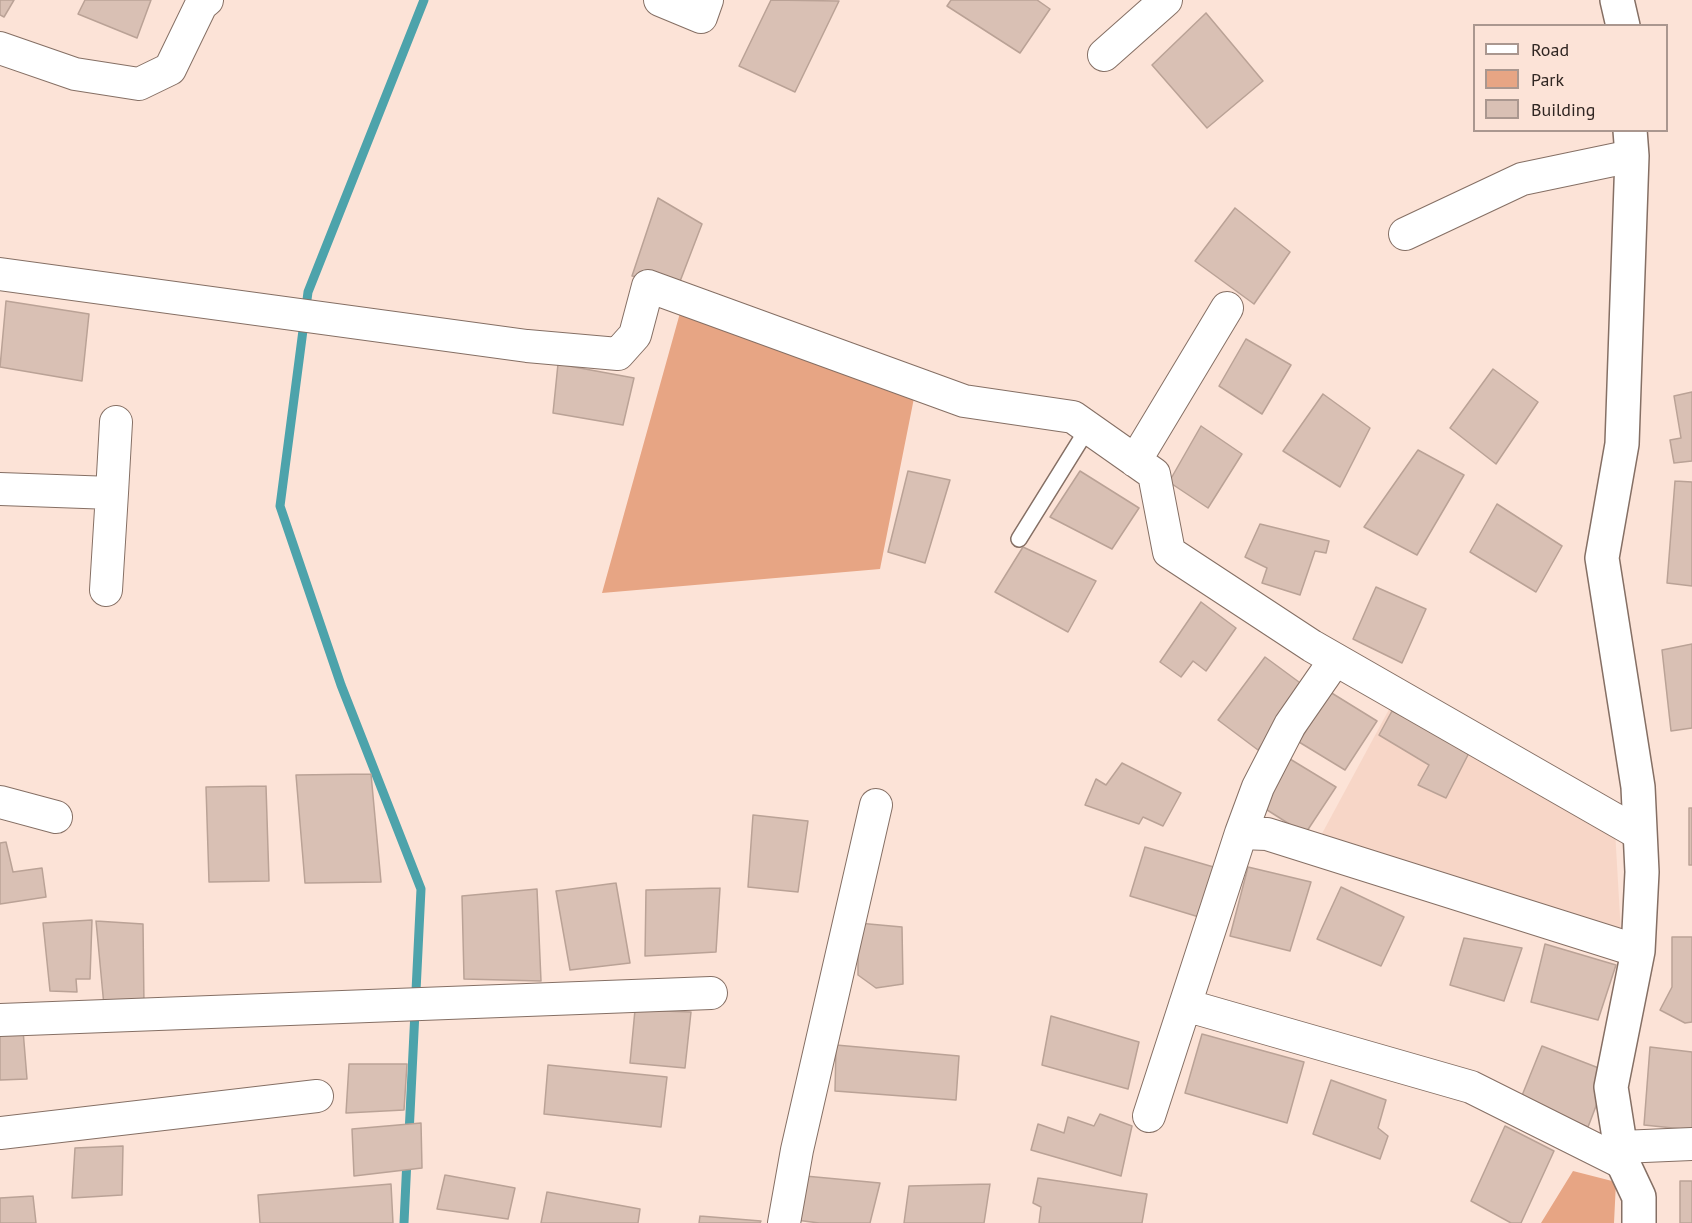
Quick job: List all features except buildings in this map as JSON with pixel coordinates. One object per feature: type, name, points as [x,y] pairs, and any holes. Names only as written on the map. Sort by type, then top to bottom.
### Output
[{"type":"street","points":[[0,48],[75,74],[139,84],[170,69],[201,5],[207,0]]},
{"type":"street","points":[[660,0],[701,17],[707,0]]},
{"type":"street","points":[[1104,55],[1166,0]]},
{"type":"street","points":[[1617,0],[1623,24]]},
{"type":"street","points":[[1405,234],[1522,179],[1631,143],[1622,444],[1602,558],[1638,788],[1642,882],[1638,951],[1611,1087],[1622,1155],[1639,1197],[1639,1223]]},
{"type":"street","points":[[0,274],[527,346],[618,354],[636,335],[648,286],[964,401],[1073,417],[1154,474],[1169,552],[1335,660],[1640,834]]},
{"type":"street","points":[[1135,461],[1227,308]]},
{"type":"street","points":[[106,590],[116,422]]},
{"type":"street","points":[[0,489],[112,493]]},
{"type":"street","points":[[1149,1116],[1258,787],[1290,725],[1335,660]]},
{"type":"street","points":[[0,802],[57,817]]},
{"type":"street","points":[[784,1223],[797,1150],[876,805]]},
{"type":"street","points":[[1241,833],[1267,834],[1638,951]]},
{"type":"street","points":[[0,1020],[711,993]]},
{"type":"street","points":[[1185,1005],[1471,1087],[1622,1155],[1692,1144]]},
{"type":"street","points":[[0,1133],[317,1096]]},
{"type":"lane","points":[[1019,539],[1088,428]]},
{"type":"shaded area","points":[[1393,702],[1615,830],[1621,934],[1318,841]]},
{"type":"green space","points":[[680,313],[914,398],[880,569],[602,593]]},
{"type":"green space","points":[[1573,1171],[1616,1182],[1614,1223],[1541,1223]]},
{"type":"waterway","points":[[409,1134],[421,889],[341,685],[280,506],[308,292],[424,0]]},
{"type":"waterway","points":[[404,1223],[407,1159]]}]
